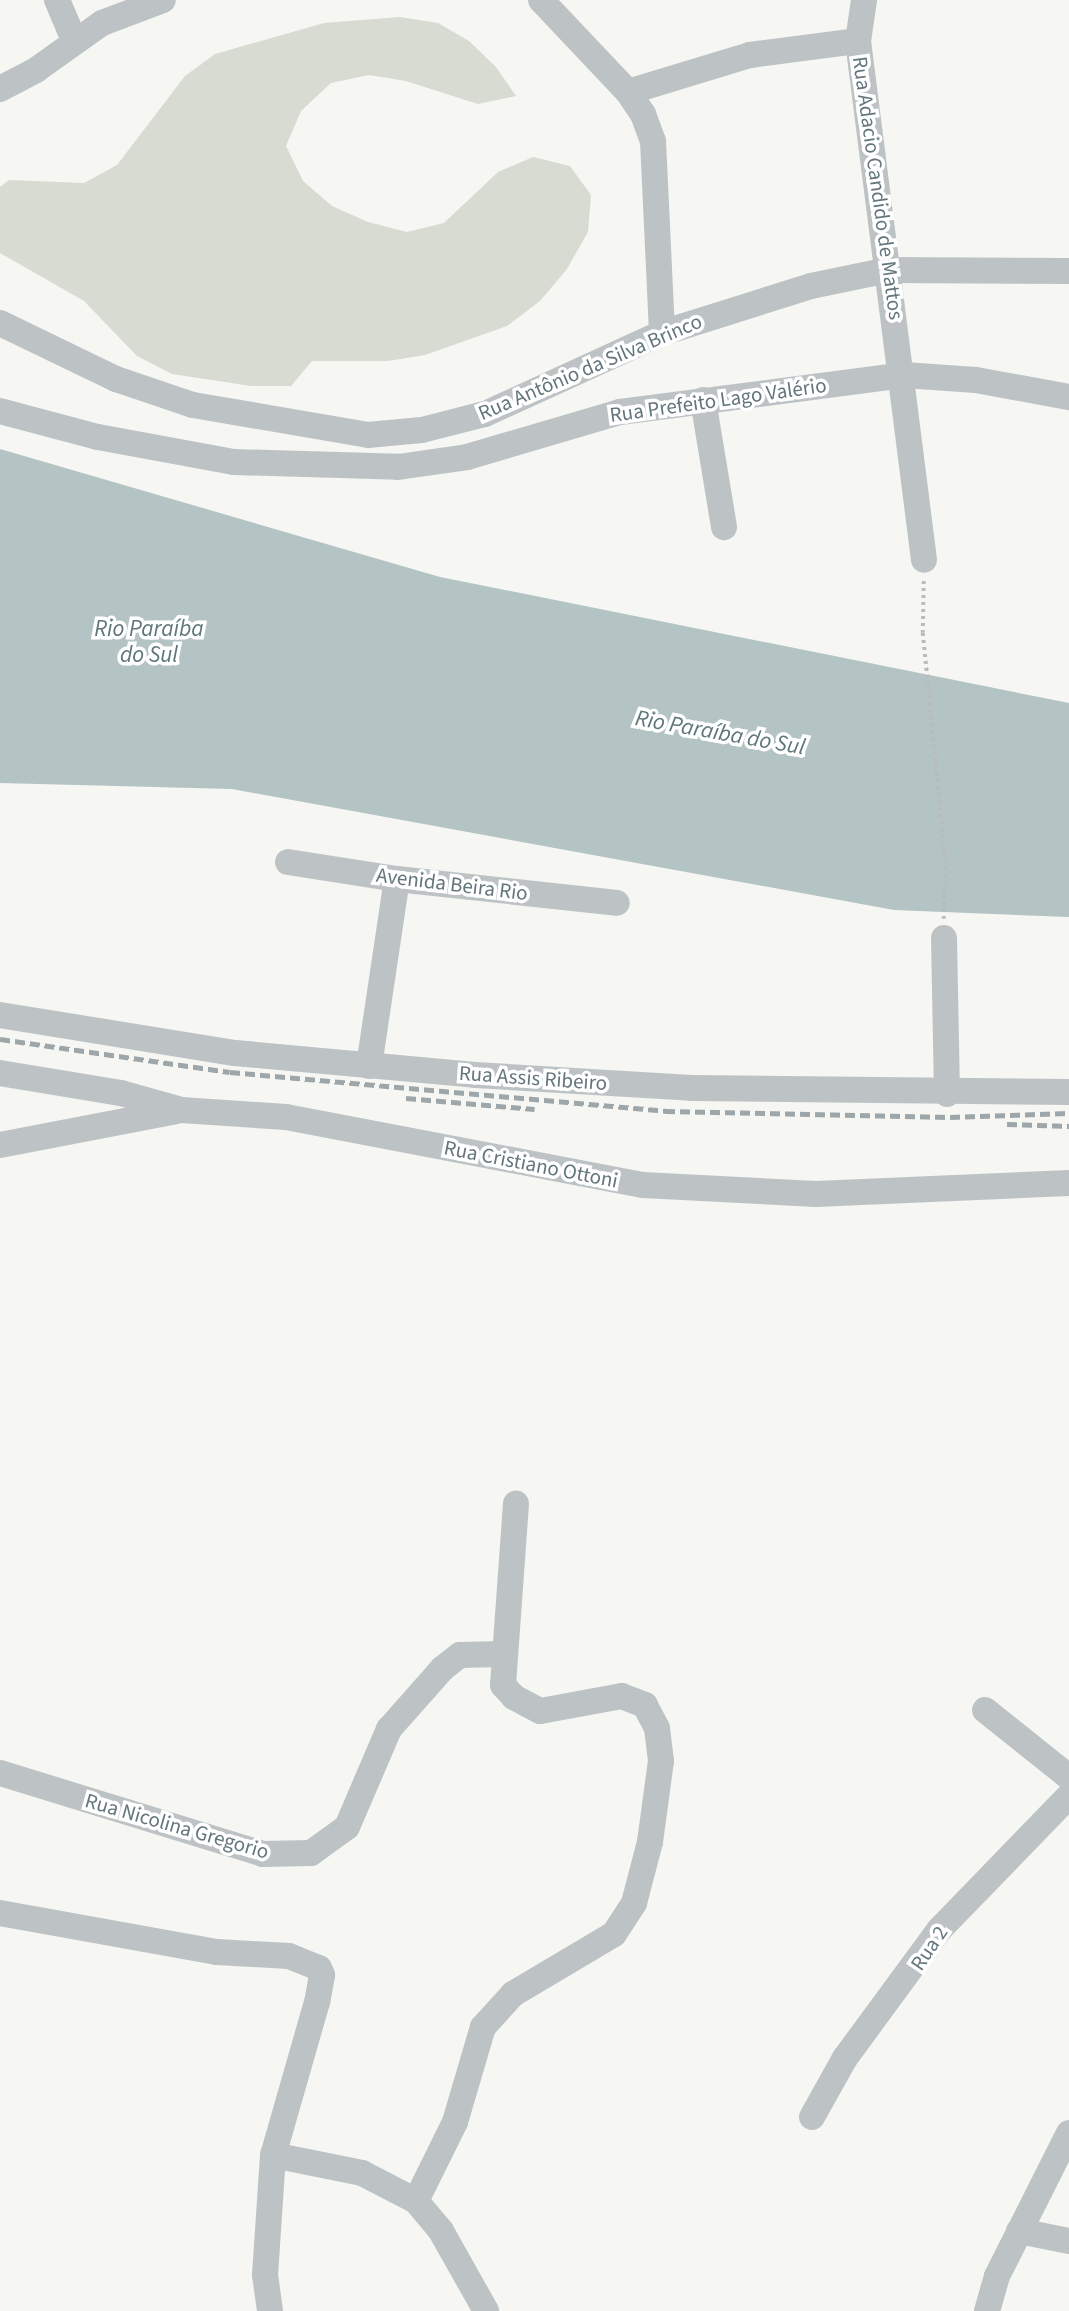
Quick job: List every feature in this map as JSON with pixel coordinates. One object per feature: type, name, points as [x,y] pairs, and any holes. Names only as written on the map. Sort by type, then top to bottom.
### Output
[{"type":"street","points":[[0,89],[36,71],[74,40],[102,23],[163,0]]},
{"type":"street","points":[[541,0],[628,92],[643,114],[653,141],[662,333]]},
{"type":"street","name":"Rua Adacio Candido de Mattos","points":[[864,0],[858,41],[904,375],[924,560]]},
{"type":"street","points":[[60,5],[102,23]]},
{"type":"street","points":[[60,5],[74,40]]},
{"type":"street","points":[[628,92],[750,55],[858,41]]},
{"type":"street","name":"Rua Antônio da Silva Brinco","points":[[0,323],[116,379],[193,405],[368,435],[422,430],[485,414],[662,333],[811,286],[888,270],[1069,271]]},
{"type":"street","name":"Rua Prefeito Lago Valério","points":[[0,411],[98,437],[234,462],[398,467],[467,457],[620,412],[904,375],[976,380],[1069,397]]},
{"type":"street","points":[[703,400],[724,527]]},
{"type":"street","name":"Avenida Beira Rio","points":[[288,862],[397,879],[617,903]]},
{"type":"street","points":[[369,1066],[397,879]]},
{"type":"street","points":[[944,938],[947,1094]]},
{"type":"street","name":"Rua Assis Ribeiro","points":[[0,1015],[235,1053],[369,1066],[692,1088],[947,1094],[1069,1092]]},
{"type":"street","name":"Rua Cristiano Ottoni","points":[[0,1073],[121,1093],[181,1110],[286,1117],[533,1167],[703,1189],[816,1195],[1069,1183]]},
{"type":"street","points":[[0,1144],[181,1110]]},
{"type":"street","points":[[416,2201],[455,2122],[483,2027],[513,1994],[614,1934],[634,1903],[650,1842],[661,1761],[652,1714],[635,1699],[622,1696],[552,1712],[526,1705],[503,1685],[503,1654],[516,1503]]},
{"type":"street","name":"Rua Nicolina Gregorio","points":[[0,1773],[263,1854],[311,1853],[347,1827],[389,1729],[442,1669],[460,1655],[503,1654]]},
{"type":"street","points":[[985,1710],[1069,1777]]},
{"type":"street","name":"Rua 2","points":[[811,2117],[845,2058],[939,1930],[1069,1796]]},
{"type":"street","points":[[0,1913],[217,1952],[289,1956],[313,1963],[322,1975],[273,2155],[265,2274],[270,2311]]},
{"type":"street","points":[[988,2311],[997,2276],[1069,2133]]},
{"type":"street","points":[[273,2155],[362,2173],[416,2201],[441,2231],[486,2311]]},
{"type":"street","points":[[1019,2231],[1069,2241]]},
{"type":"path","points":[[924,560],[923,633],[945,853],[944,938]]},
{"type":"shaded area","points":[[400,17],[438,23],[469,41],[496,67],[516,96],[478,104],[406,81],[369,75],[331,83],[301,111],[286,146],[303,181],[332,206],[368,222],[407,232],[444,223],[498,172],[533,157],[570,166],[591,195],[588,232],[567,269],[540,301],[507,326],[425,355],[388,361],[312,361],[291,386],[251,386],[172,374],[137,356],[84,301],[0,253],[0,187],[9,180],[84,183],[117,165],[185,76],[215,54],[324,23]]},
{"type":"water","name":"Rio Paraíba do Sul","points":[[0,449],[440,577],[1069,703],[1069,917],[894,910],[232,789],[0,783]]},
{"type":"railway","points":[[0,1039],[230,1072],[665,1111],[950,1117],[1069,1113]]},
{"type":"railway","points":[[406,1098],[535,1109]]},
{"type":"railway","points":[[1007,1124],[1069,1126]]}]
